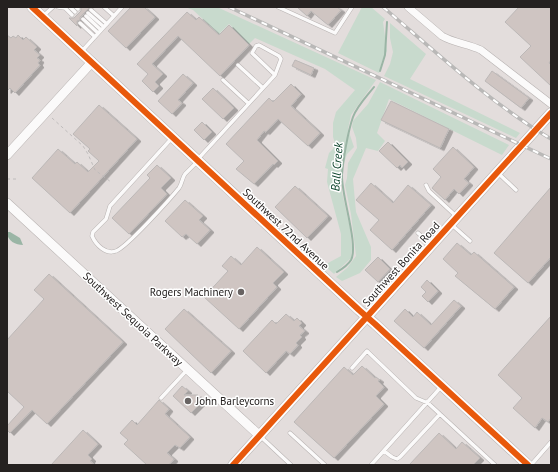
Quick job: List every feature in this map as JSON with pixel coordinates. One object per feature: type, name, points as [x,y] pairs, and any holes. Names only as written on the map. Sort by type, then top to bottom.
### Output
[{"type":"main road","name":"Southwest 72nd Avenue","points":[[32,7],[526,464]]},
{"type":"main road","name":"Southwest Bonita Road","points":[[233,465],[551,113]]},
{"type":"street","points":[[408,7],[442,36],[481,50],[551,104]]},
{"type":"street","points":[[7,154],[92,62]]},
{"type":"street","name":"Southwest Sequoia Parkway","points":[[7,203],[260,436]]},
{"type":"lane","points":[[42,16],[53,7]]},
{"type":"lane","points":[[58,7],[75,10]]},
{"type":"lane","points":[[70,7],[75,10]]},
{"type":"lane","points":[[104,7],[114,16]]},
{"type":"lane","points":[[81,52],[122,7]]},
{"type":"lane","points":[[278,7],[335,33],[352,7]]},
{"type":"lane","points":[[86,16],[101,30]]},
{"type":"lane","points":[[86,16],[101,30]]},
{"type":"lane","points":[[86,16],[101,30]]},
{"type":"lane","points":[[173,138],[110,206],[106,219],[93,232],[92,236],[94,241],[102,249],[107,252],[115,251],[132,238],[180,187],[184,175],[275,75],[280,59],[279,56],[259,45],[256,46],[252,53],[275,75]]},
{"type":"lane","points":[[238,66],[262,88]]},
{"type":"lane","points":[[224,80],[248,103]]},
{"type":"lane","points":[[497,173],[516,190]]},
{"type":"lane","points":[[426,185],[429,191],[470,241]]},
{"type":"lane","points":[[418,233],[431,245]]},
{"type":"lane","points":[[352,368],[367,351],[416,398],[428,403],[495,465]]},
{"type":"lane","points":[[161,398],[188,370]]},
{"type":"lane","points":[[371,465],[442,386]]},
{"type":"lane","points":[[384,450],[396,459],[400,457],[440,414]]},
{"type":"lane","points":[[290,433],[325,465]]},
{"type":"lane","points":[[260,436],[291,465]]},
{"type":"lane","points":[[526,464],[551,442]]},
{"type":"path","points":[[46,112],[82,146],[88,154],[95,170],[111,182]]},
{"type":"path","points":[[7,179],[18,178]]},
{"type":"shaded area","points":[[185,7],[217,7],[376,80],[351,115],[348,129],[354,147],[347,154],[342,169],[341,188],[350,228],[352,248],[351,258],[334,274],[325,266],[341,256],[341,234],[327,182],[328,169],[325,168],[329,153],[333,149],[335,143],[333,137],[333,123],[336,112],[355,90],[325,69],[255,38],[249,44],[229,24],[219,34],[193,10]]},
{"type":"shaded area","points":[[362,7],[371,7],[385,19],[383,22],[387,51],[382,61],[379,73],[338,53]]},
{"type":"shaded area","points":[[390,23],[426,54],[410,79],[520,133],[516,138],[384,76],[390,64],[393,52],[390,38]]},
{"type":"shaded area","points":[[380,82],[509,145],[502,155],[389,99],[377,133],[385,141],[378,151],[366,148],[353,179],[356,212],[371,247],[371,260],[360,273],[342,281],[336,277],[347,268],[356,256],[351,214],[345,185],[348,163],[357,148],[356,138],[352,127],[353,121],[368,104]]},
{"type":"shaded area","points":[[7,232],[10,232],[20,238],[23,245],[12,242],[7,235]]},
{"type":"building","points":[[81,7],[90,7],[80,17],[80,20],[77,21],[77,26],[69,18],[74,18],[81,11]]},
{"type":"building","points":[[131,7],[144,7],[155,17],[126,48],[108,31]]},
{"type":"building","points":[[297,7],[337,7],[341,10],[328,25],[311,11],[307,16]]},
{"type":"building","points":[[519,7],[551,7],[551,60],[549,63],[551,65],[551,86],[520,57],[531,46],[505,22]]},
{"type":"building","points":[[187,12],[196,20],[199,17],[219,35],[229,25],[249,45],[220,76],[178,36],[152,64],[163,74],[155,82],[159,86],[153,92],[142,81],[148,74],[137,64]]},
{"type":"building","points":[[7,35],[11,38],[13,36],[16,38],[18,35],[23,40],[26,37],[37,47],[34,50],[40,55],[37,58],[40,60],[38,63],[40,65],[15,93],[10,88],[7,91]]},
{"type":"building","points":[[295,60],[314,68],[311,75],[292,66]]},
{"type":"building","points":[[492,71],[529,98],[521,108],[485,81]]},
{"type":"building","points":[[183,74],[193,83],[178,100],[182,103],[172,114],[158,101]]},
{"type":"building","points":[[291,84],[301,94],[291,106],[320,133],[308,146],[278,119],[266,132],[264,131],[257,140],[278,161],[274,165],[273,164],[254,184],[236,169],[244,161],[226,144],[269,98],[273,102]]},
{"type":"building","points":[[213,88],[234,108],[223,119],[202,99]]},
{"type":"building","points":[[391,101],[449,129],[440,148],[381,120]]},
{"type":"building","points":[[99,105],[137,139],[70,213],[32,178],[58,149],[75,164],[77,162],[88,172],[99,161],[88,151],[90,149],[73,134]]},
{"type":"building","points":[[202,122],[212,132],[204,140],[194,130]]},
{"type":"building","points":[[388,142],[408,162],[402,168],[400,165],[397,168],[379,151]]},
{"type":"building","points":[[453,147],[474,167],[464,179],[469,183],[459,194],[454,189],[445,200],[432,188],[441,177],[433,169]]},
{"type":"building","points":[[157,165],[171,178],[161,188],[167,194],[129,234],[112,218],[150,178],[147,175]]},
{"type":"building","points":[[371,183],[393,203],[408,185],[431,205],[392,250],[370,230],[379,220],[356,200]]},
{"type":"building","points":[[295,186],[328,216],[307,238],[275,207]]},
{"type":"building","points":[[551,187],[551,257],[528,283],[494,253]]},
{"type":"building","points":[[185,200],[203,216],[199,220],[210,230],[197,244],[186,234],[182,237],[165,221]]},
{"type":"building","points":[[457,243],[471,255],[474,252],[514,287],[495,309],[455,276],[458,273],[443,259]]},
{"type":"building","name":"Rogers Machinery","points":[[257,247],[284,272],[273,283],[277,287],[239,329],[204,297],[228,271],[222,266],[231,256],[241,265]]},
{"type":"building","points":[[378,257],[390,269],[378,282],[365,270]]},
{"type":"building","points":[[49,274],[123,342],[47,424],[32,410],[10,433],[7,430],[7,426],[24,407],[7,391],[7,340],[44,299],[34,290]]},
{"type":"building","points":[[427,280],[438,291],[428,302],[422,296],[426,292],[421,287]]},
{"type":"building","points":[[454,300],[461,306],[424,348],[394,321],[405,309],[413,317],[417,312],[431,325]]},
{"type":"building","points":[[184,309],[231,351],[211,373],[165,329]]},
{"type":"building","points":[[286,314],[294,321],[297,318],[302,323],[299,326],[305,331],[300,335],[302,337],[296,343],[298,345],[290,354],[286,351],[266,373],[243,351],[272,320],[276,324]]},
{"type":"building","points":[[551,316],[551,418],[548,422],[542,418],[535,428],[513,408],[522,398],[498,375]]},
{"type":"building","points":[[362,366],[375,378],[376,377],[380,380],[378,381],[384,387],[376,396],[384,404],[334,458],[294,422],[344,367],[353,375]]},
{"type":"building","name":"John Barleycorns","points":[[182,386],[188,391],[184,395],[198,395],[197,400],[201,403],[191,413],[173,396]]},
{"type":"building","points":[[159,400],[169,409],[165,414],[190,437],[180,448],[175,445],[167,453],[174,459],[170,464],[147,465],[124,444],[128,440],[120,433],[132,420],[137,425]]},
{"type":"building","points":[[83,430],[98,444],[88,455],[92,459],[90,461],[95,465],[51,465]]},
{"type":"building","points":[[439,433],[456,449],[462,442],[480,458],[473,465],[409,465]]},
{"type":"waterway","name":"Ball Creek","points":[[380,71],[385,55],[387,22]]},
{"type":"waterway","name":"Ball Creek","points":[[337,272],[350,262],[353,253],[353,243],[342,184],[348,138],[355,113],[374,87]]},
{"type":"railway","points":[[229,7],[551,159]]},
{"type":"railway","points":[[383,7],[485,93],[528,125],[551,139]]},
{"type":"cycle path","points":[[32,7],[528,465]]},
{"type":"cycle path","points":[[233,465],[551,113]]},
{"type":"place","name":"Rogers Machinery","points":[[241,292]]},
{"type":"place","name":"John Barleycorns","points":[[188,401]]}]
